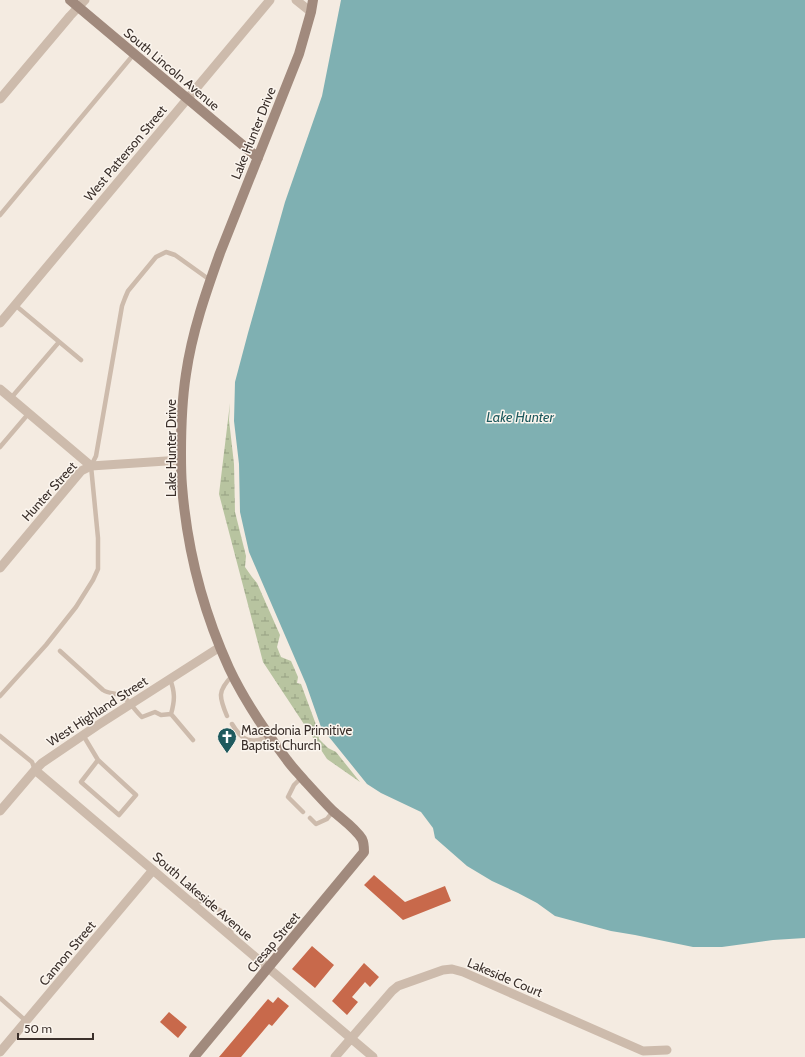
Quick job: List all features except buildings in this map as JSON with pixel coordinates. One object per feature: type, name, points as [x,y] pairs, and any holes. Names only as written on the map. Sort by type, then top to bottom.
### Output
[{"type":"street","name":"South Lincoln Avenue","points":[[70,0],[81,3],[134,54],[258,158]]},
{"type":"street","name":"West Patterson Street","points":[[0,323],[270,0]]},
{"type":"street","points":[[296,0],[311,12]]},
{"type":"street","name":"Lake Hunter Drive","points":[[313,0],[299,54],[210,280],[196,326],[186,374],[182,403],[182,486],[187,530],[197,579],[220,647],[233,675],[251,708],[288,762],[362,840]]},
{"type":"street","points":[[0,99],[81,3]]},
{"type":"street","points":[[0,389],[91,466]]},
{"type":"street","name":"Hunter Street","points":[[0,568],[81,471],[91,466],[181,460]]},
{"type":"street","name":"West Highland Street","points":[[0,811],[34,770],[42,763],[220,647]]},
{"type":"street","name":"South Lakeside Avenue","points":[[34,770],[372,1057]]},
{"type":"street","name":"Cresap Street","points":[[194,1057],[362,856],[365,846],[362,840]]},
{"type":"street","name":"Cannon Street","points":[[0,1052],[153,870]]},
{"type":"street","name":"Lakeside Court","points":[[335,1057],[398,986],[443,970],[452,969],[463,972],[642,1051],[667,1050]]},
{"type":"lane","points":[[0,215],[134,54]]},
{"type":"lane","points":[[0,696],[46,645],[76,607],[94,580],[98,569],[98,538],[91,466],[96,456],[122,306],[128,291],[156,257],[166,252],[175,255],[210,280]]},
{"type":"lane","points":[[15,305],[81,360]]},
{"type":"lane","points":[[11,398],[59,342]]},
{"type":"lane","points":[[0,446],[29,413]]},
{"type":"lane","points":[[60,651],[107,692],[120,695],[126,699],[142,717],[155,712],[161,715],[171,714]]},
{"type":"lane","points":[[227,716],[222,703],[221,695],[222,689],[233,675]]},
{"type":"lane","points":[[170,679],[174,689],[171,714]]},
{"type":"lane","points":[[171,714],[193,740]]},
{"type":"lane","points":[[232,724],[241,737],[245,739],[254,741],[261,740],[269,736]]},
{"type":"lane","points":[[83,735],[98,760],[136,794],[118,815],[81,782],[98,760]]},
{"type":"lane","points":[[0,736],[32,762],[34,770]]},
{"type":"lane","points":[[302,777],[294,785],[288,797],[303,812]]},
{"type":"lane","points":[[310,818],[316,824],[327,818],[333,811]]},
{"type":"lane","points":[[191,902],[204,901],[222,911],[229,921],[232,938]]},
{"type":"lane","points":[[0,998],[26,1021]]},
{"type":"green space","points":[[230,403],[229,420],[234,464],[235,512],[246,556],[245,567],[257,583],[280,635],[277,647],[281,657],[291,661],[298,677],[297,683],[301,684],[318,730],[319,739],[328,748],[336,752],[360,782],[327,759],[263,662],[219,494]]},
{"type":"water","name":"Lake Hunter","points":[[341,0],[805,0],[805,938],[773,940],[722,947],[693,947],[611,931],[555,916],[537,903],[492,881],[467,866],[435,838],[433,828],[421,812],[381,793],[367,784],[321,727],[306,684],[249,552],[240,512],[239,464],[234,421],[235,382],[285,202],[322,96]]},
{"type":"place","name":"Macedonia Primitive Baptist Church","points":[[227,754]]}]
